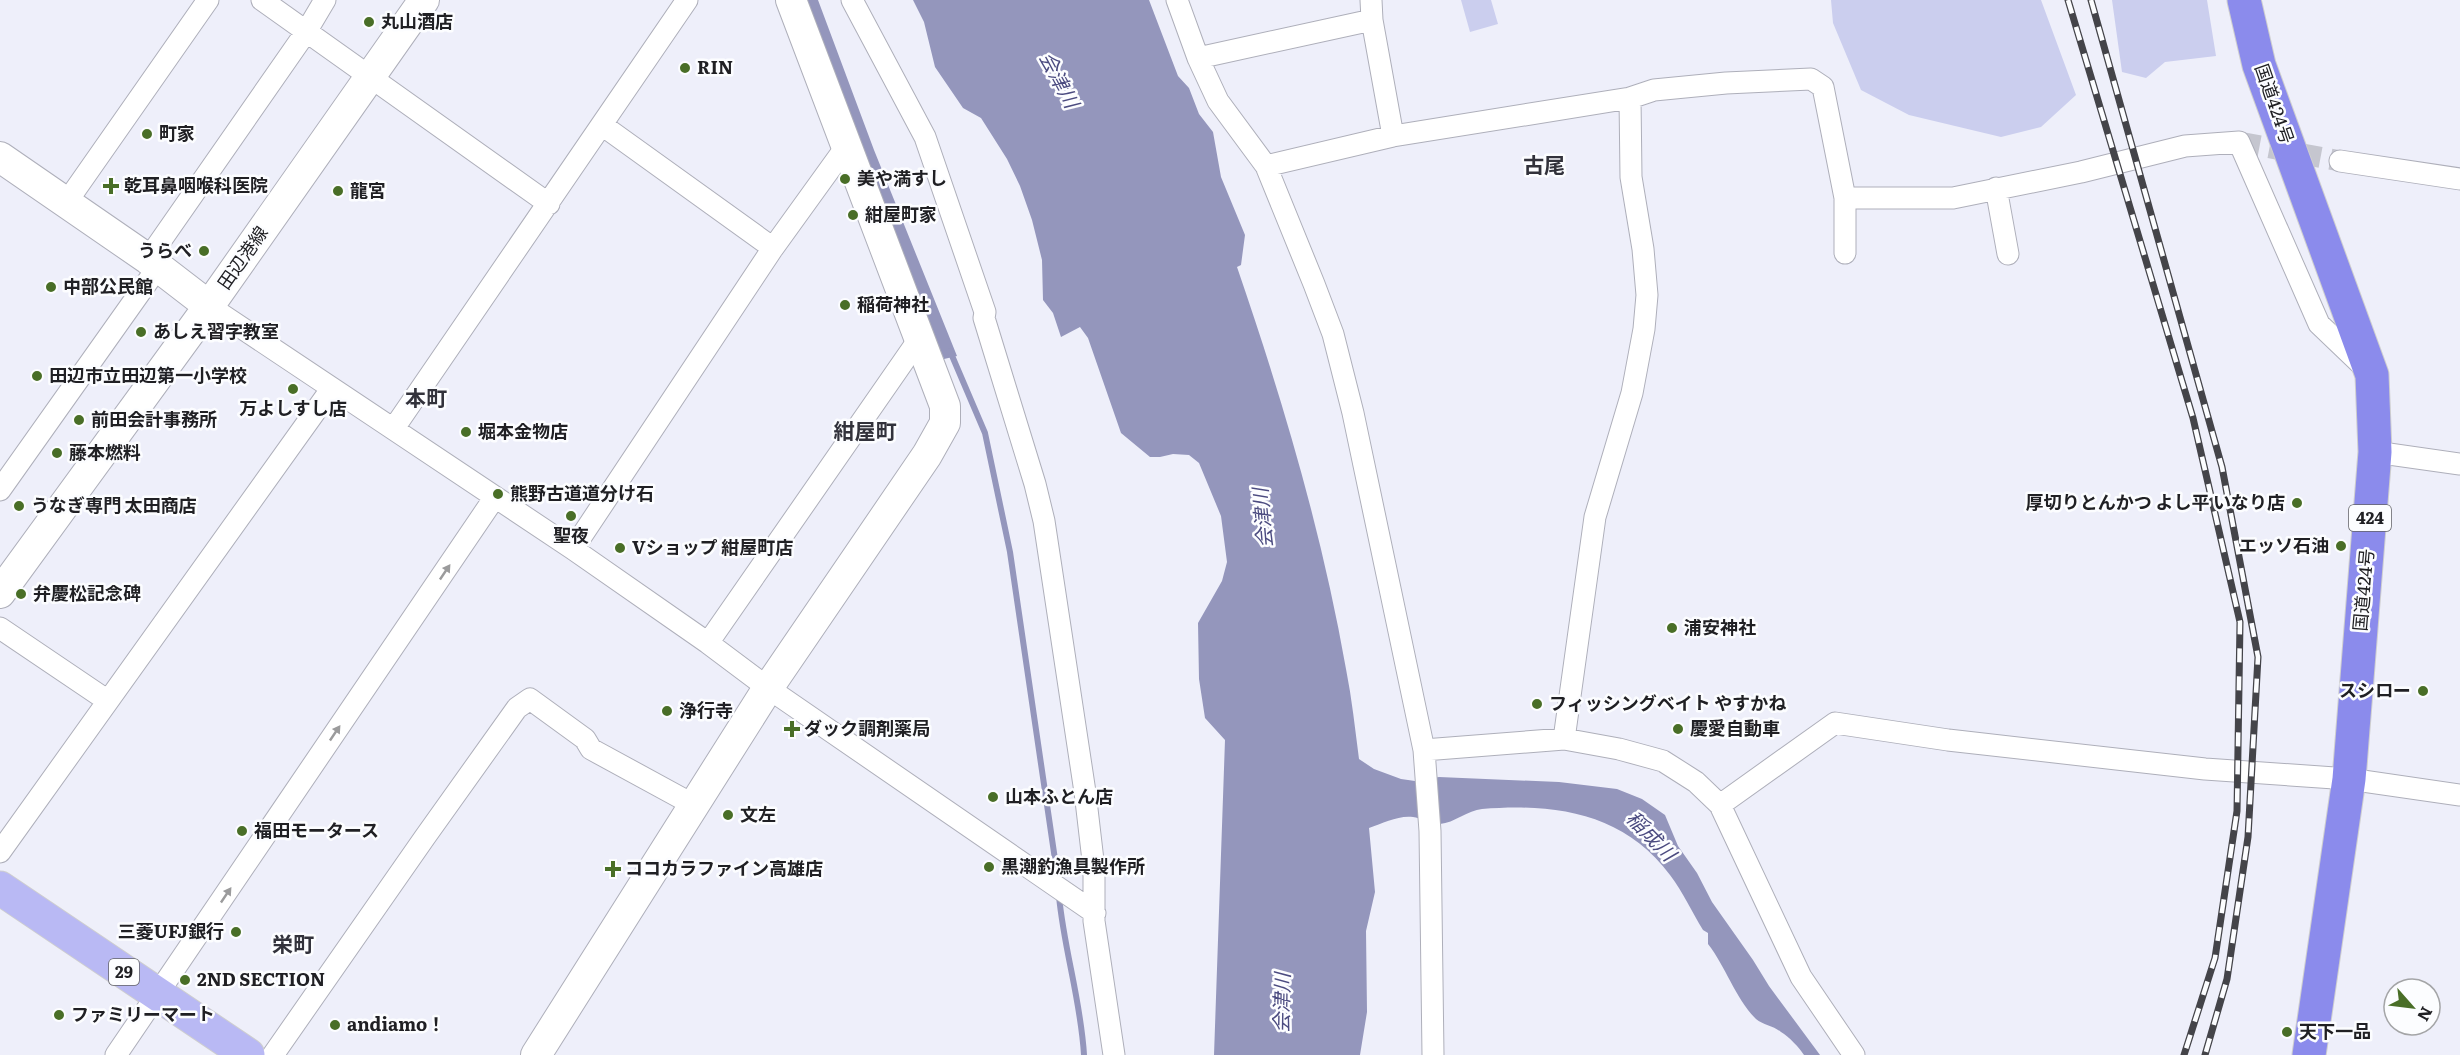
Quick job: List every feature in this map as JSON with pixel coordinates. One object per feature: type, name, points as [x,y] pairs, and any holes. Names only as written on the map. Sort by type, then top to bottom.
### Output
[{"type":"highway","name":"国道424号","points":[[2244,0],[2259,65],[2372,375],[2375,452],[2349,779],[2309,1055]]},
{"type":"main road","name":"29","points":[[0,888],[248,1055]]},
{"type":"street","points":[[66,203],[208,0]]},
{"type":"street","points":[[262,0],[549,204]]},
{"type":"street","points":[[0,490],[153,263],[325,0]]},
{"type":"street","name":"田辺港線","points":[[0,158],[153,263],[209,306],[424,0]]},
{"type":"street","points":[[394,428],[687,0]]},
{"type":"street","points":[[536,1055],[692,804],[927,455],[945,423],[945,406],[848,144],[791,0]]},
{"type":"street","points":[[852,0],[925,136],[985,312],[984,318],[1035,484],[1044,521],[1085,792],[1094,869],[1095,913],[1114,1055]]},
{"type":"street","points":[[1177,0],[1198,58],[1218,101],[1266,166],[1333,334],[1383,550],[1424,750],[1430,831],[1433,1055]]},
{"type":"street","points":[[1198,58],[1372,10],[1393,136]]},
{"type":"street","points":[[1266,166],[1393,136],[1630,98],[1654,90],[1811,79],[1823,87],[1845,198],[1845,253]]},
{"type":"street","points":[[1564,739],[1595,517],[1632,393],[1644,329],[1647,295],[1643,249],[1631,177],[1630,98]]},
{"type":"street","points":[[602,125],[773,248]]},
{"type":"street","points":[[1845,198],[1953,198],[2081,172],[2185,146],[2239,142],[2319,324],[2372,375]]},
{"type":"street","points":[[573,549],[773,248],[848,144]]},
{"type":"street","points":[[2340,161],[2460,179]]},
{"type":"street","points":[[1996,188],[2008,254]]},
{"type":"street","points":[[0,593],[209,306],[573,549],[708,643],[768,688],[1095,913]]},
{"type":"street","points":[[708,643],[919,339]]},
{"type":"street","points":[[0,852],[332,388]]},
{"type":"street","points":[[2375,452],[2460,464]]},
{"type":"street","points":[[116,1055],[495,497]]},
{"type":"street","points":[[0,627],[108,701]]},
{"type":"street","points":[[273,1055],[424,837],[517,708],[530,699],[585,739],[591,749],[692,804]]},
{"type":"street","points":[[1720,805],[1836,723],[1948,740],[2205,769],[2349,779],[2460,795]]},
{"type":"street","points":[[1424,750],[1564,739],[1619,748],[1663,761],[1696,782],[1720,805],[1801,977],[1854,1055]]},
{"type":"shaded area","points":[[1461,0],[1491,0],[1498,24],[1470,32]]},
{"type":"shaded area","points":[[1831,0],[2041,0],[2076,95],[2041,127],[2001,137],[1909,115],[1861,90],[1833,23]]},
{"type":"shaded area","points":[[2112,0],[2207,0],[2216,56],[2165,62],[2146,78],[2122,72]]},
{"type":"water","points":[[806,0],[818,0],[874,150],[957,356],[944,359],[928,323]]},
{"type":"water","points":[[913,0],[1149,0],[1178,76],[1189,88],[1199,114],[1213,132],[1221,177],[1245,235],[1241,265],[1237,267],[1270,366],[1313,516],[1336,618],[1350,692],[1359,759],[1374,769],[1401,779],[1415,781],[1439,777],[1559,782],[1617,789],[1642,799],[1665,815],[1678,846],[1697,873],[1712,902],[1769,986],[1820,1055],[1804,1055],[1787,1037],[1756,1019],[1749,1011],[1708,944],[1708,933],[1703,930],[1675,882],[1652,854],[1610,825],[1586,816],[1536,808],[1509,808],[1477,810],[1440,824],[1402,817],[1369,828],[1375,892],[1366,931],[1367,1012],[1360,1055],[1214,1055],[1225,740],[1205,718],[1199,679],[1198,623],[1222,581],[1227,562],[1221,516],[1199,463],[1189,455],[1173,454],[1150,457],[1121,433],[1088,338],[1080,327],[1061,337],[1053,313],[1043,300],[1042,260],[1032,220],[1020,186],[1007,159],[981,118],[963,108],[935,67],[924,22]]},
{"type":"waterway","points":[[950,351],[985,433],[1010,552],[1058,880]]},
{"type":"waterway","points":[[1059,896],[1080,1015],[1084,1055]]},
{"type":"tunnel","points":[[2239,142],[2340,161]]},
{"type":"railway","points":[[2068,0],[2193,418],[2240,622],[2237,811],[2215,958],[2184,1055]]},
{"type":"railway","points":[[2091,0],[2222,467],[2258,657],[2248,837],[2227,979],[2205,1055]]},
{"type":"place","name":"丸山酒店","points":[[369,22]]},
{"type":"place","name":"RIN","points":[[685,68]]},
{"type":"place","name":"町家","points":[[147,134]]},
{"type":"place","name":"美や満すし","points":[[845,179]]},
{"type":"place","name":"乾耳鼻咽喉科医院","points":[[111,186]]},
{"type":"place","name":"龍宮","points":[[338,191]]},
{"type":"place","name":"紺屋町家","points":[[853,215]]},
{"type":"place","name":"うらべ","points":[[204,251]]},
{"type":"place","name":"中部公民館","points":[[51,287]]},
{"type":"place","name":"稲荷神社","points":[[845,305]]},
{"type":"place","name":"あしえ習字教室","points":[[141,332]]},
{"type":"place","name":"田辺市立田辺第一小学校","points":[[37,376]]},
{"type":"place","name":"万よしすし店","points":[[293,389]]},
{"type":"place","name":"前田会計事務所","points":[[79,420]]},
{"type":"place","name":"堀本金物店","points":[[466,432]]},
{"type":"place","name":"藤本燃料","points":[[57,453]]},
{"type":"place","name":"熊野古道道分け石","points":[[498,494]]},
{"type":"place","name":"厚切りとんかつ よし平 いなり店","points":[[2297,503]]},
{"type":"place","name":"うなぎ専門 太田商店","points":[[19,506]]},
{"type":"place","name":"聖夜","points":[[571,516]]},
{"type":"place","name":"エッソ石油","points":[[2341,546]]},
{"type":"place","name":"Vショップ 紺屋町店","points":[[620,548]]},
{"type":"place","name":"弁慶松記念碑","points":[[21,594]]},
{"type":"place","name":"浦安神社","points":[[1672,628]]},
{"type":"place","name":"スシロー","points":[[2423,691]]},
{"type":"place","name":"フィッシングベイト やすかね","points":[[1537,704]]},
{"type":"place","name":"浄行寺","points":[[667,711]]},
{"type":"place","name":"ダック調剤薬局","points":[[792,729]]},
{"type":"place","name":"慶愛自動車","points":[[1678,729]]},
{"type":"place","name":"山本ふとん店","points":[[993,797]]},
{"type":"place","name":"文左","points":[[728,815]]},
{"type":"place","name":"福田モータース","points":[[242,831]]},
{"type":"place","name":"黒潮釣漁具製作所","points":[[989,867]]},
{"type":"place","name":"ココカラファイン高雄店","points":[[613,869]]},
{"type":"place","name":"三菱UFJ銀行","points":[[236,932]]},
{"type":"place","name":"2ND SECTION","points":[[185,980]]},
{"type":"place","name":"ファミリーマート","points":[[59,1015]]},
{"type":"place","name":"andiamo！","points":[[335,1025]]},
{"type":"place","name":"天下一品","points":[[2287,1032]]},
{"type":"district","name":"古尾","points":[[1544,166]]},
{"type":"district","name":"本町","points":[[426,399]]},
{"type":"district","name":"紺屋町","points":[[865,432]]},
{"type":"district","name":"栄町","points":[[293,945]]},
{"type":"water label","name":"会津川","points":[[1059,80]]},
{"type":"water label","name":"会津川","points":[[1263,518]]},
{"type":"water label","name":"稲成川","points":[[1651,836]]},
{"type":"water label","name":"会津川","points":[[1282,1003]]}]
